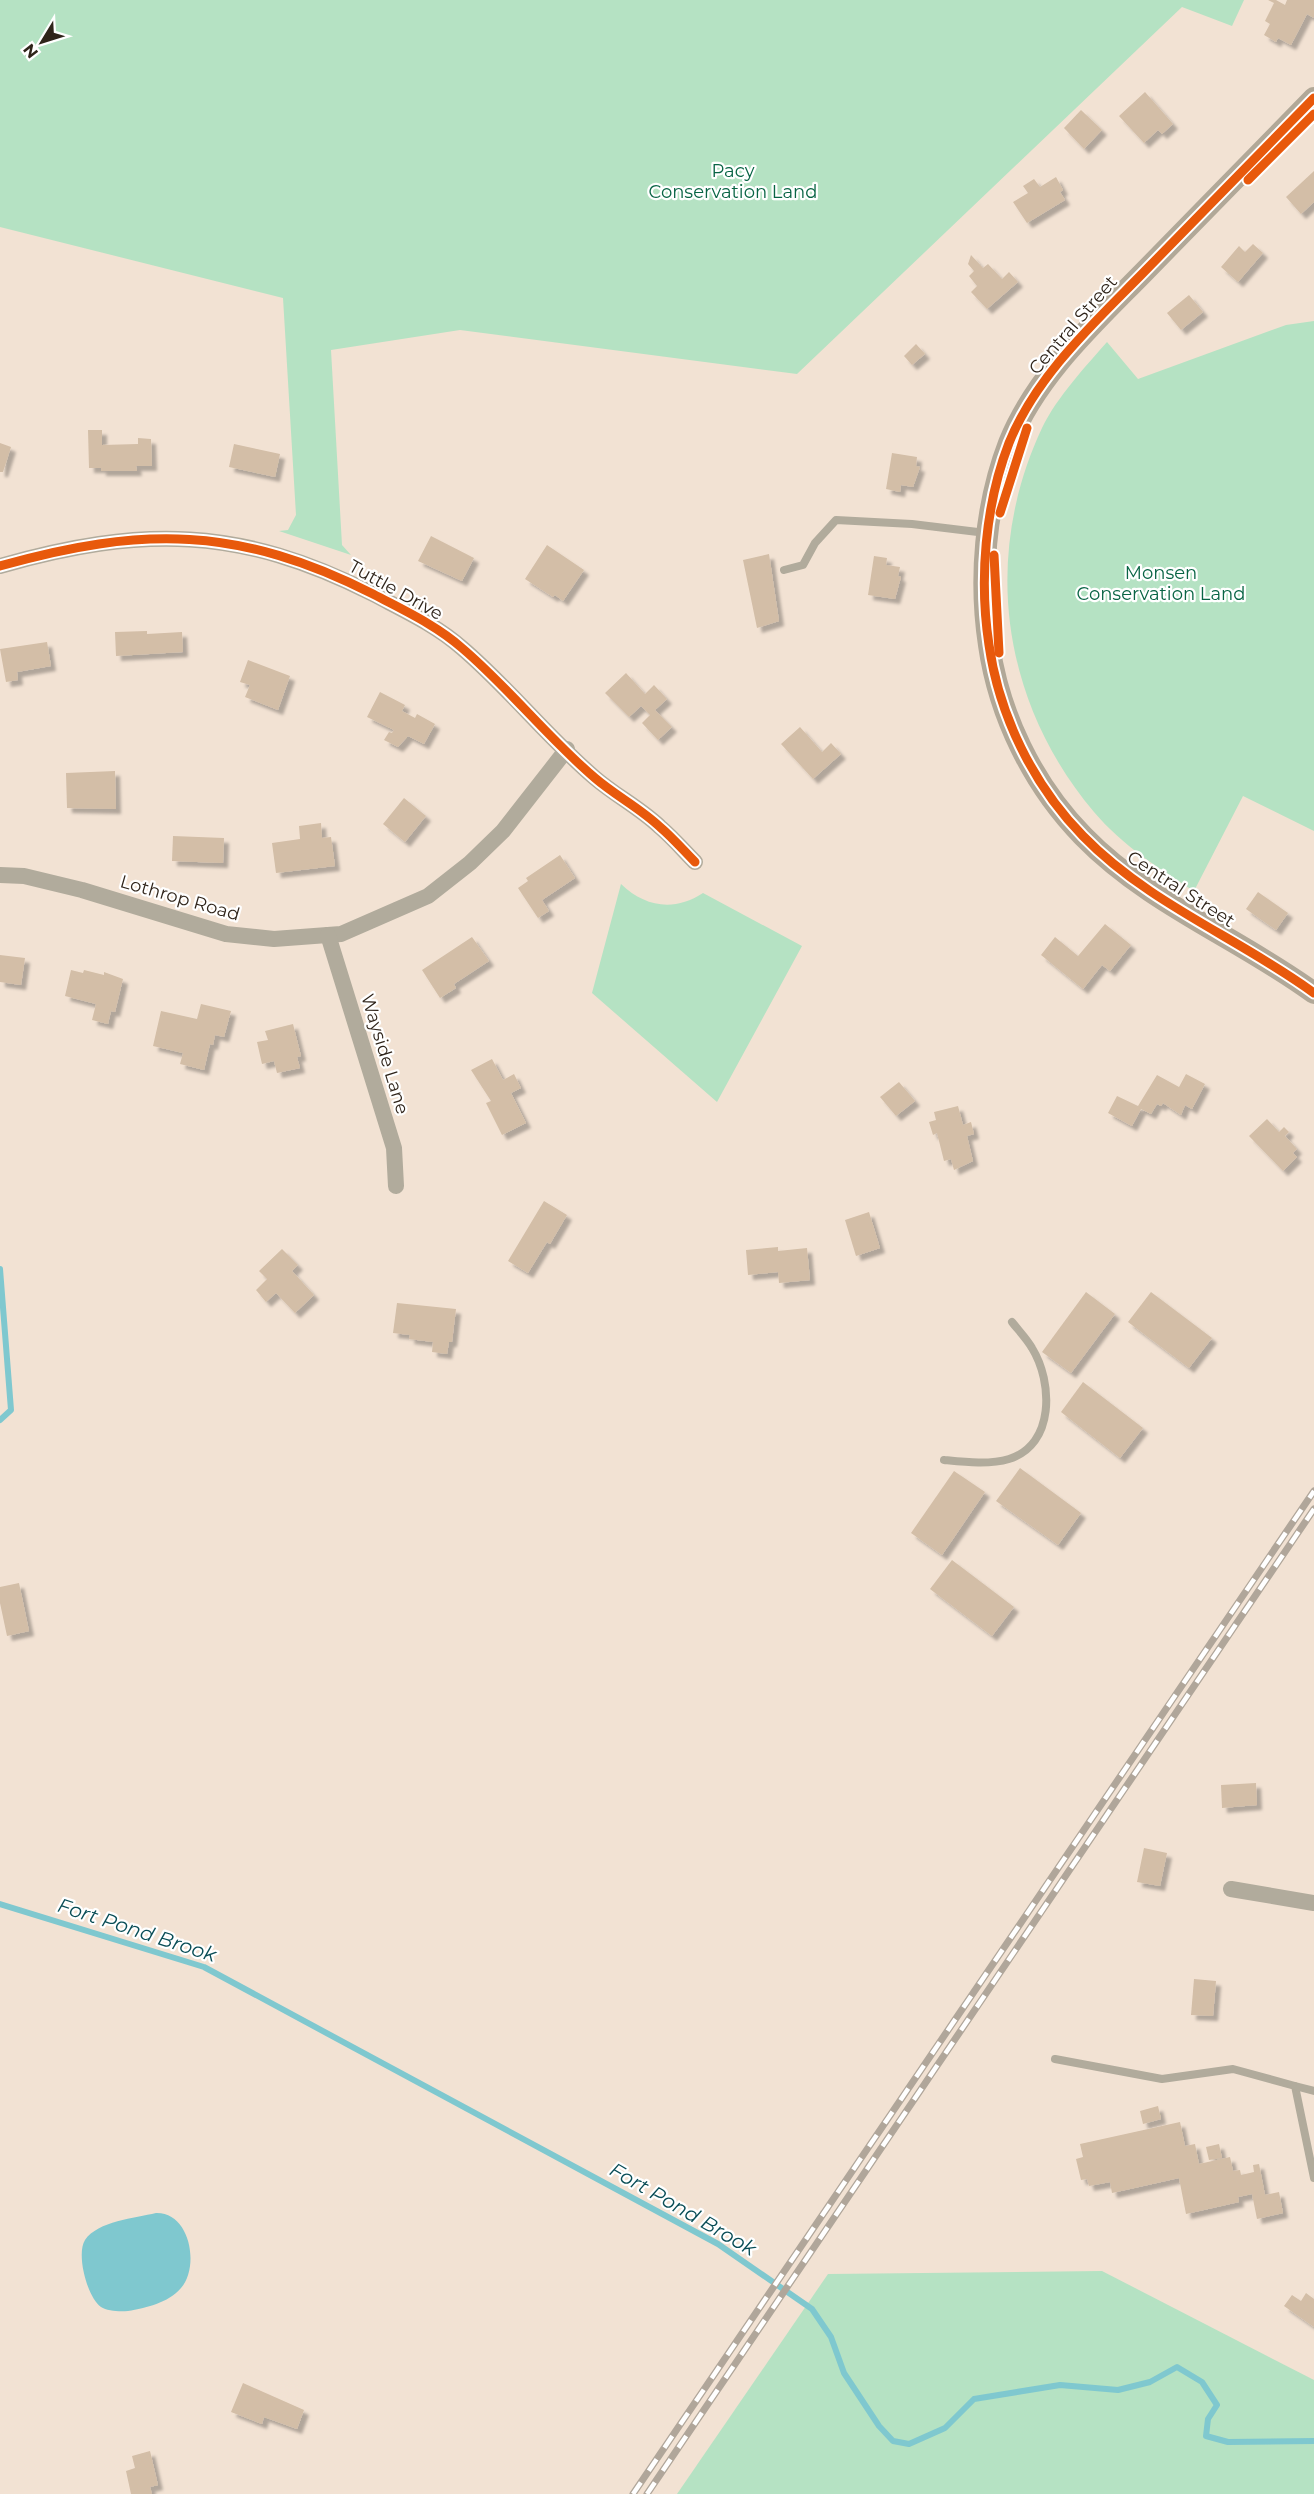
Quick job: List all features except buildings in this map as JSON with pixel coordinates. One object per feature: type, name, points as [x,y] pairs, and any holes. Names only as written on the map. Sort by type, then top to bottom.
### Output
[{"type":"street","name":"Central Street","points":[[1314,98],[1094,323],[1049,375],[1032,399],[1010,442],[996,486],[983,582],[992,663],[1002,700],[1015,735],[1031,767],[1054,802],[1104,856],[1144,887],[1291,976],[1314,993]]},
{"type":"street","name":"Tuttle Drive","points":[[0,566],[56,550],[141,539],[215,541],[260,549],[311,565],[412,614],[460,646],[595,778],[660,826],[695,862]]},
{"type":"street","name":"Lothrop Road","points":[[0,875],[24,876],[82,890],[226,934],[274,939],[341,934],[428,896],[470,863],[503,831],[567,749]]},
{"type":"street","name":"Wayside Lane","points":[[328,935],[394,1148],[396,1186]]},
{"type":"street","points":[[1230,1889],[1314,1903]]},
{"type":"lane","points":[[784,570],[803,565],[815,543],[836,520],[912,524],[989,534]]},
{"type":"lane","points":[[944,1460],[974,1463],[1009,1459],[1028,1449],[1041,1434],[1046,1415],[1044,1379],[1033,1349],[1012,1322]]},
{"type":"lane","points":[[1055,2059],[1162,2079],[1233,2069],[1314,2091]]},
{"type":"lane","points":[[1295,2086],[1314,2178]]},
{"type":"green space","name":"Pacy Conservation Land","points":[[0,0],[1244,0],[1232,26],[1182,7],[797,374],[460,330],[331,350],[342,545],[351,555],[279,531],[288,530],[296,515],[283,298],[0,227]]},
{"type":"green space","name":"Monsen Conservation Land","points":[[1314,321],[1314,831],[1243,796],[1194,891],[1141,855],[1105,824],[1063,770],[1038,724],[1021,677],[1011,628],[1007,578],[1011,528],[1023,477],[1048,416],[1064,393],[1107,342],[1138,379],[1286,325]]},
{"type":"green space","points":[[621,884],[640,898],[660,904],[681,903],[703,893],[802,946],[717,1102],[592,993]]},
{"type":"green space","points":[[1102,2271],[1314,2380],[1314,2494],[677,2494],[828,2274]]},
{"type":"water","points":[[156,2213],[168,2215],[184,2230],[190,2254],[187,2278],[176,2293],[156,2304],[125,2311],[101,2307],[91,2294],[84,2275],[82,2255],[85,2240],[99,2228],[108,2224]]},
{"type":"waterway","points":[[0,1269],[11,1410],[0,1420]]},
{"type":"waterway","name":"Fort Pond Brook","points":[[0,1904],[204,1967],[718,2244],[812,2309],[831,2337],[844,2373],[879,2426],[893,2441],[909,2444],[945,2428],[974,2399],[1060,2385],[1118,2390],[1150,2382],[1177,2367],[1202,2382],[1217,2405],[1208,2419],[1206,2436],[1228,2442],[1314,2441]]},
{"type":"railway","points":[[633,2494],[1314,1491]]},
{"type":"railway","points":[[647,2494],[1314,1509]]},
{"type":"cycle path","points":[[1314,98],[1067,352],[1034,395],[1020,419],[1001,467],[989,517],[985,569],[989,645],[1001,697],[1021,748],[1034,772],[1065,816],[1109,860],[1136,881],[1314,993]]},
{"type":"cycle path","points":[[1248,180],[1314,114]]},
{"type":"cycle path","points":[[1000,513],[1027,428]]},
{"type":"cycle path","points":[[0,566],[99,544],[145,539],[190,540],[234,545],[278,555],[325,572],[407,612],[452,640],[479,663],[578,763],[652,820],[695,862]]},
{"type":"cycle path","points":[[994,555],[999,653]]}]
